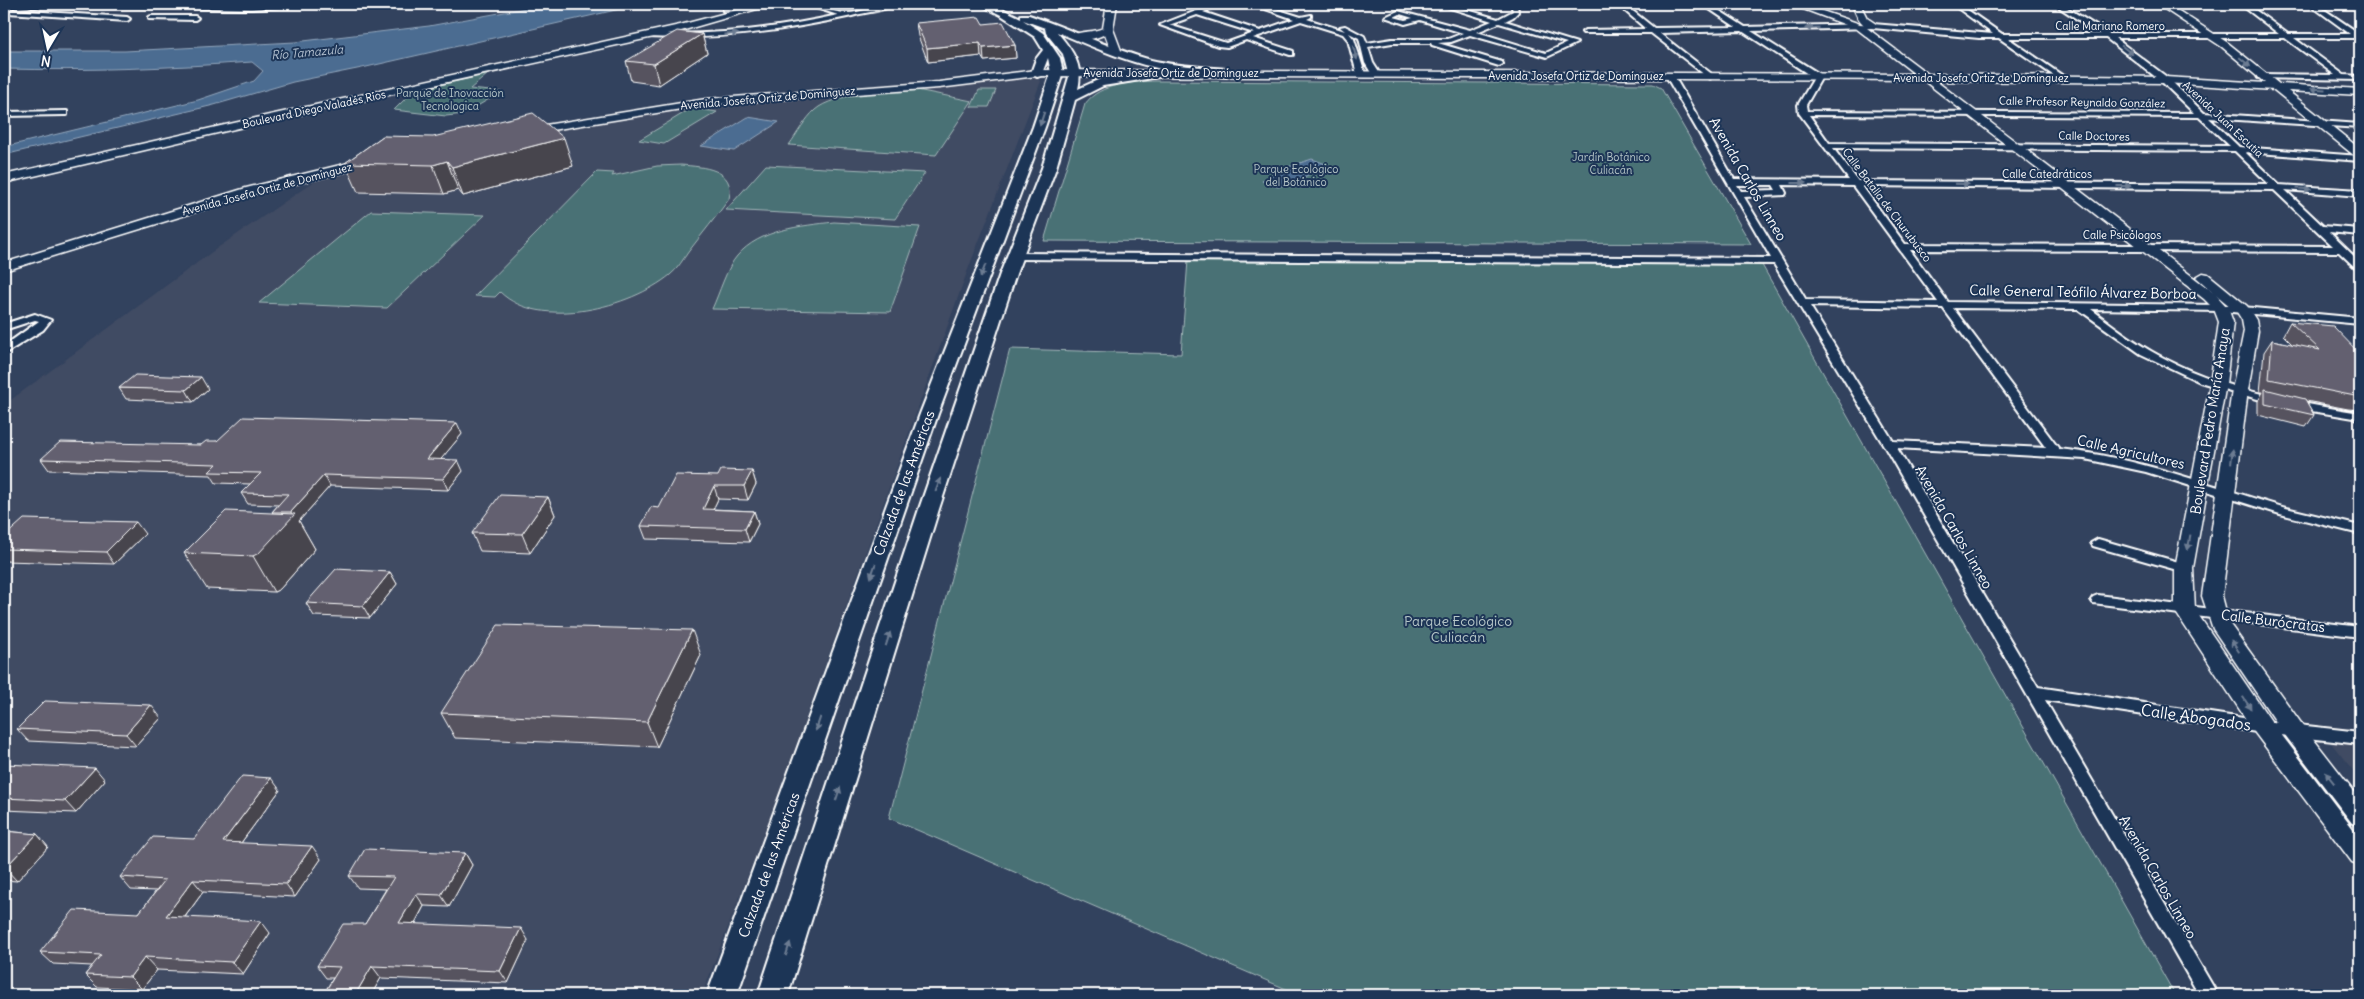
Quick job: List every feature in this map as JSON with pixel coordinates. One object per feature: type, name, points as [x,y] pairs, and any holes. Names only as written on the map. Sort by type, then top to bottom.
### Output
[{"type":"main road","points":[[727,9],[738,4]]},
{"type":"main road","points":[[984,4],[1020,21],[1039,35],[1054,58],[1056,73]]},
{"type":"main road","points":[[996,4],[1117,53],[1174,68],[1228,73]]},
{"type":"main road","points":[[1051,26],[1050,31],[1069,53],[1056,73]]},
{"type":"main road","points":[[774,995],[929,510],[1015,256],[1049,168],[1075,77],[1056,73],[1042,59],[1049,49]]},
{"type":"main road","name":"Calzada de las Américas","points":[[722,995],[929,414],[1040,128],[1056,73]]},
{"type":"main road","points":[[1069,98],[1100,84],[1159,73]]},
{"type":"street","points":[[10,10],[55,4]]},
{"type":"street","points":[[101,4],[201,7],[276,7],[304,4]]},
{"type":"street","name":"Boulevard Diego Valadés Ríos","points":[[4,172],[652,28],[746,4]]},
{"type":"street","name":"Boulevard Diego Valadés Ríos","points":[[4,179],[648,35],[769,4]]},
{"type":"street","points":[[807,4],[846,15]]},
{"type":"street","points":[[823,4],[846,11],[877,4]]},
{"type":"street","points":[[648,35],[672,37],[773,30],[892,4]]},
{"type":"street","points":[[1112,4],[1108,29],[1117,53]]},
{"type":"street","points":[[1219,4],[1165,23],[1164,26],[1222,45],[1231,44],[1309,16]]},
{"type":"street","points":[[1254,4],[1341,31],[1349,36],[1361,74]]},
{"type":"street","points":[[1270,4],[1355,32],[1392,41]]},
{"type":"street","points":[[1420,18],[1547,55],[1573,42],[1499,21],[1452,5],[1441,4]]},
{"type":"street","points":[[1365,45],[1392,41],[1449,41],[1514,14],[1516,7],[1514,4]]},
{"type":"street","points":[[1620,4],[1710,77]]},
{"type":"street","points":[[1705,4],[1818,77],[1802,105],[1803,113]]},
{"type":"street","name":"Boulevard Pedro María Anaya","points":[[1794,4],[1867,26]]},
{"type":"street","name":"Boulevard Pedro María Anaya","points":[[1804,4],[1867,26],[1979,113],[2016,147],[2165,248],[2242,309],[2249,320],[2251,331],[2240,390],[2212,596],[2216,614],[2220,624],[2292,729],[2360,816]]},
{"type":"street","points":[[1856,4],[1867,26],[1874,21],[1866,4]]},
{"type":"street","points":[[1954,4],[2060,78]]},
{"type":"street","name":"Avenida Juan Escutia","points":[[2058,4],[2108,36],[2165,80],[2360,267]]},
{"type":"street","points":[[2162,4],[2213,36],[2360,157]]},
{"type":"street","points":[[2243,4],[2343,78]]},
{"type":"street","points":[[2312,4],[2360,37]]},
{"type":"street","points":[[4,5],[10,10],[56,16],[127,19]]},
{"type":"street","points":[[180,18],[201,7]]},
{"type":"street","points":[[1196,12],[1260,33]]},
{"type":"street","points":[[151,18],[195,18]]},
{"type":"street","points":[[704,35],[707,21]]},
{"type":"street","name":"Calle Mariano Romero","points":[[1585,32],[1867,26],[1952,35],[2360,37]]},
{"type":"street","points":[[1077,36],[1098,35],[1108,29]]},
{"type":"street","points":[[1355,32],[1362,37],[1369,63],[1376,74]]},
{"type":"street","points":[[1246,38],[1290,52]]},
{"type":"street","points":[[1428,42],[1499,64]]},
{"type":"street","name":"Avenida Josefa Ortiz de Domínguez","points":[[512,134],[706,102],[1056,73],[2060,78],[2165,80],[2360,92]]},
{"type":"street","name":"Avenida Carlos Linneo","points":[[1670,76],[1777,261],[1889,444],[2210,995]]},
{"type":"street","points":[[2261,76],[2360,78]]},
{"type":"street","points":[[5,114],[64,112]]},
{"type":"street","name":"Calle Profesor Reynaldo González","points":[[1803,113],[2200,115],[2360,126]]},
{"type":"street","name":"Calle Batalla de Churubusco","points":[[1803,113],[2055,452]]},
{"type":"street","name":"Boulevard Pedro María Anaya","points":[[1979,113],[2032,147],[2073,185],[2221,308],[2226,322],[2218,384],[2184,568],[2185,611],[2263,726],[2360,855]]},
{"type":"street","name":"Calle Doctores","points":[[1826,145],[2239,149],[2360,157]]},
{"type":"street","name":"Avenida Josefa Ortiz de Domínguez","points":[[4,267],[250,191],[385,159]]},
{"type":"street","points":[[1736,188],[1782,193],[1776,183]]},
{"type":"street","name":"Calle Catedráticos","points":[[1736,188],[1776,183],[1855,183],[2276,187],[2360,193]]},
{"type":"street","points":[[2321,229],[2360,232]]},
{"type":"street","name":"Calle Psicólogos","points":[[1902,247],[2341,249]]},
{"type":"street","points":[[1015,256],[1777,261]]},
{"type":"street","name":"Calle General Teófilo Álvarez Borboa","points":[[1804,303],[2221,308],[2360,320]]},
{"type":"street","points":[[2080,306],[2155,358],[2218,384],[2321,411],[2360,416]]},
{"type":"street","points":[[4,327],[35,317],[44,318],[44,322],[39,328],[4,350]]},
{"type":"street","name":"Calle Agricultores","points":[[1889,444],[2055,452],[2115,461],[2200,484],[2284,511],[2360,530]]},
{"type":"street","points":[[2098,544],[2184,568]]},
{"type":"street","name":"Calle Burócratas","points":[[2098,600],[2360,632]]},
{"type":"street","name":"Calle Abogados","points":[[2032,692],[2263,726],[2360,738]]},
{"type":"shaded area","points":[[1014,78],[1038,78],[1041,81],[967,272],[769,820],[702,995],[4,995],[4,405],[216,249],[325,174],[621,117],[714,103]]},
{"type":"shaded area","points":[[2323,733],[2360,739],[2360,779]]},
{"type":"green space","name":"Parque de Inovacción Tecnologica","points":[[488,74],[470,89],[501,92],[464,114],[446,116],[394,110],[413,91]]},
{"type":"green space","name":"Jardín Botánico Culiacán","points":[[1156,81],[1653,84],[1661,88],[1751,244],[1044,241],[1085,104],[1091,97],[1108,88],[1127,83]]},
{"type":"green space","points":[[917,90],[972,101],[936,155],[789,145],[808,118],[824,104],[849,96]]},
{"type":"green space","points":[[979,90],[996,90],[989,107],[971,107]]},
{"type":"green space","points":[[692,108],[717,112],[664,144],[639,140]]},
{"type":"green space","points":[[681,165],[708,168],[723,175],[728,181],[730,189],[729,199],[676,270],[653,287],[633,297],[610,305],[561,312],[538,310],[517,304],[500,292],[495,297],[475,296],[597,172],[614,173],[612,176],[657,166]]},
{"type":"green space","points":[[766,165],[925,173],[895,219],[726,210]]},
{"type":"green space","points":[[371,211],[485,215],[387,308],[259,303]]},
{"type":"green space","points":[[834,222],[920,227],[890,312],[712,309],[733,261],[746,247],[769,234],[782,230]]},
{"type":"green space","name":"Parque Ecológico Culiacán","points":[[1188,260],[1762,265],[2175,995],[1300,995],[889,818],[1010,349],[1181,354]]},
{"type":"water","name":"Río Tamazula","points":[[548,4],[642,4],[293,82],[214,105],[4,155],[4,147],[198,100],[254,81],[263,71],[252,62],[66,70],[4,69],[4,51],[125,51],[295,42],[429,26]]},
{"type":"water","points":[[748,117],[779,122],[734,151],[701,146]]},
{"type":"water","points":[[1312,159],[1326,164],[1303,178],[1278,187],[1262,181],[1288,167]]},
{"type":"building","points":[[979,17],[983,24],[1003,22],[1015,45],[983,48],[980,43],[927,48],[916,23]]},
{"type":"building","points":[[677,31],[702,34],[654,64],[626,61]]},
{"type":"building","points":[[533,113],[564,138],[452,167],[447,161],[433,165],[345,163],[383,136],[433,137]]},
{"type":"building","points":[[2290,322],[2333,326],[2360,354],[2360,397],[2269,379],[2272,340],[2320,350]]},
{"type":"building","points":[[135,375],[201,377],[186,390],[119,388]]},
{"type":"building","points":[[2265,389],[2305,399],[2314,415],[2265,404]]},
{"type":"building","points":[[243,417],[457,423],[427,459],[458,460],[443,479],[324,475],[291,512],[272,512],[288,494],[241,493],[261,473],[209,472],[217,464],[41,459],[60,442],[201,445],[206,441],[217,441]]},
{"type":"building","points":[[721,470],[752,471],[744,486],[714,486],[703,509],[754,511],[745,529],[641,526],[651,507],[659,508],[676,475],[718,476]]},
{"type":"building","points":[[500,495],[548,497],[522,534],[472,533]]},
{"type":"building","points":[[226,511],[295,514],[259,553],[253,556],[184,553]]},
{"type":"building","points":[[24,519],[136,522],[106,552],[4,549],[4,537]]},
{"type":"building","points":[[336,569],[390,572],[363,606],[306,603]]},
{"type":"building","points":[[498,625],[692,630],[647,722],[441,713]]},
{"type":"building","points":[[45,701],[151,705],[126,734],[17,729]]},
{"type":"building","points":[[4,764],[95,768],[65,801],[4,798]]},
{"type":"building","points":[[242,776],[271,778],[223,842],[312,846],[286,884],[193,880],[166,916],[261,921],[232,962],[145,957],[130,977],[85,975],[101,955],[40,952],[74,910],[139,913],[165,880],[120,877],[153,837],[194,839]]},
{"type":"building","points":[[4,831],[37,834],[5,868],[4,868]]},
{"type":"building","points":[[365,849],[465,853],[441,895],[416,894],[399,923],[521,928],[500,971],[372,966],[355,995],[323,995],[340,967],[317,966],[343,924],[365,924],[394,877],[349,876]]},
{"type":"park label","name":"Parque Ecológico del Botánico","points":[[1296,175]]}]
